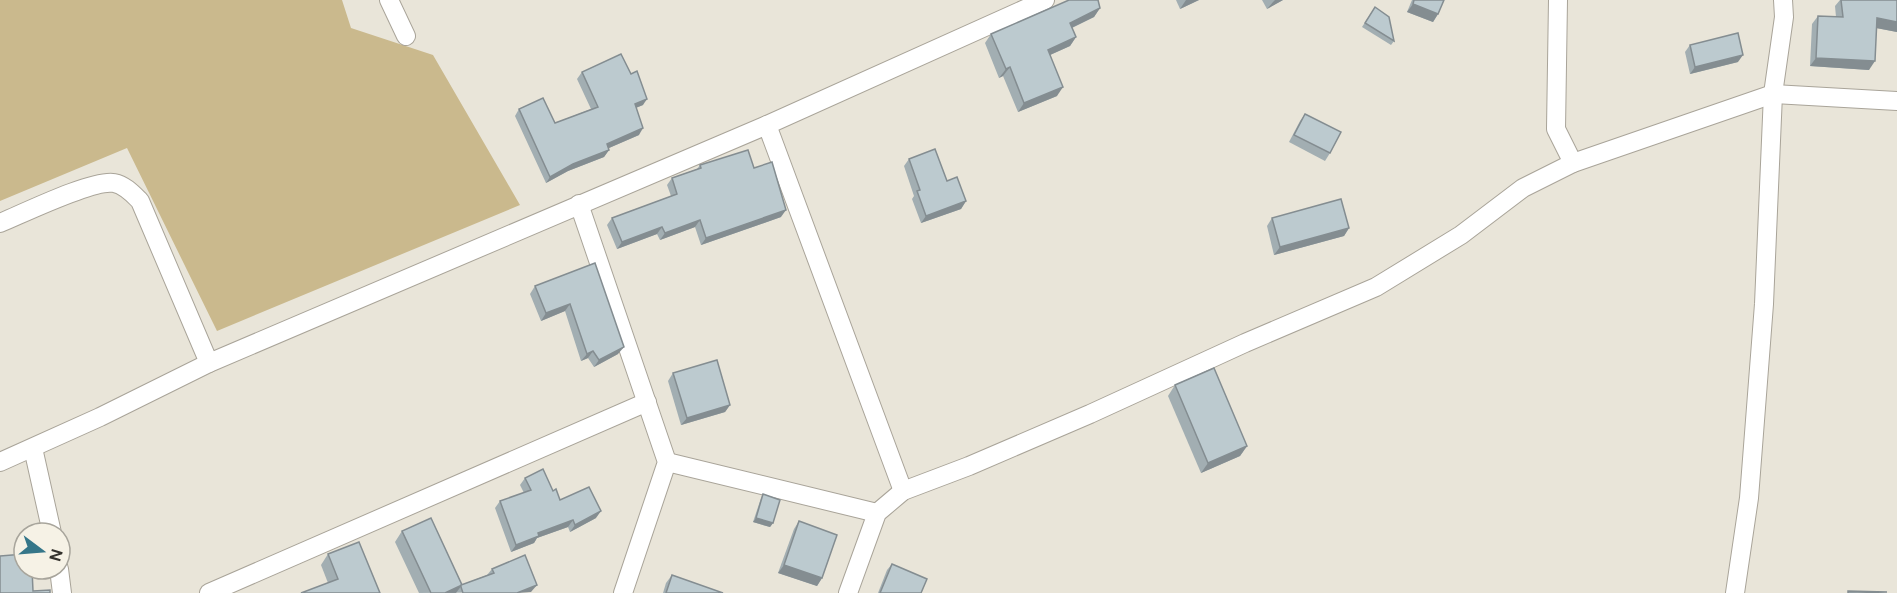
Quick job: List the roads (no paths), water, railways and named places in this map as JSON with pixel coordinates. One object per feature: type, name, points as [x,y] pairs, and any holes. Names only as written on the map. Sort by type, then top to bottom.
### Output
[{"type":"street","points":[[389,0],[406,36]]},
{"type":"street","points":[[0,462],[209,363],[767,125],[1045,0]]},
{"type":"street","points":[[1558,0],[1556,129],[1573,163]]},
{"type":"street","points":[[1735,593],[1749,498],[1764,304],[1773,94],[1784,17],[1783,0]]},
{"type":"street","points":[[848,593],[877,513],[903,491],[969,466],[1090,414],[1245,343],[1376,287],[1461,235],[1523,188],[1573,163],[1773,94],[1897,101]]},
{"type":"street","points":[[767,125],[903,491]]},
{"type":"street","points":[[0,223],[84,188],[112,183],[127,189],[140,201],[209,363]]},
{"type":"street","points":[[579,204],[667,462],[623,593]]},
{"type":"street","points":[[209,593],[647,402]]},
{"type":"street","points":[[33,448],[49,521]]},
{"type":"street","points":[[667,462],[877,513]]}]
